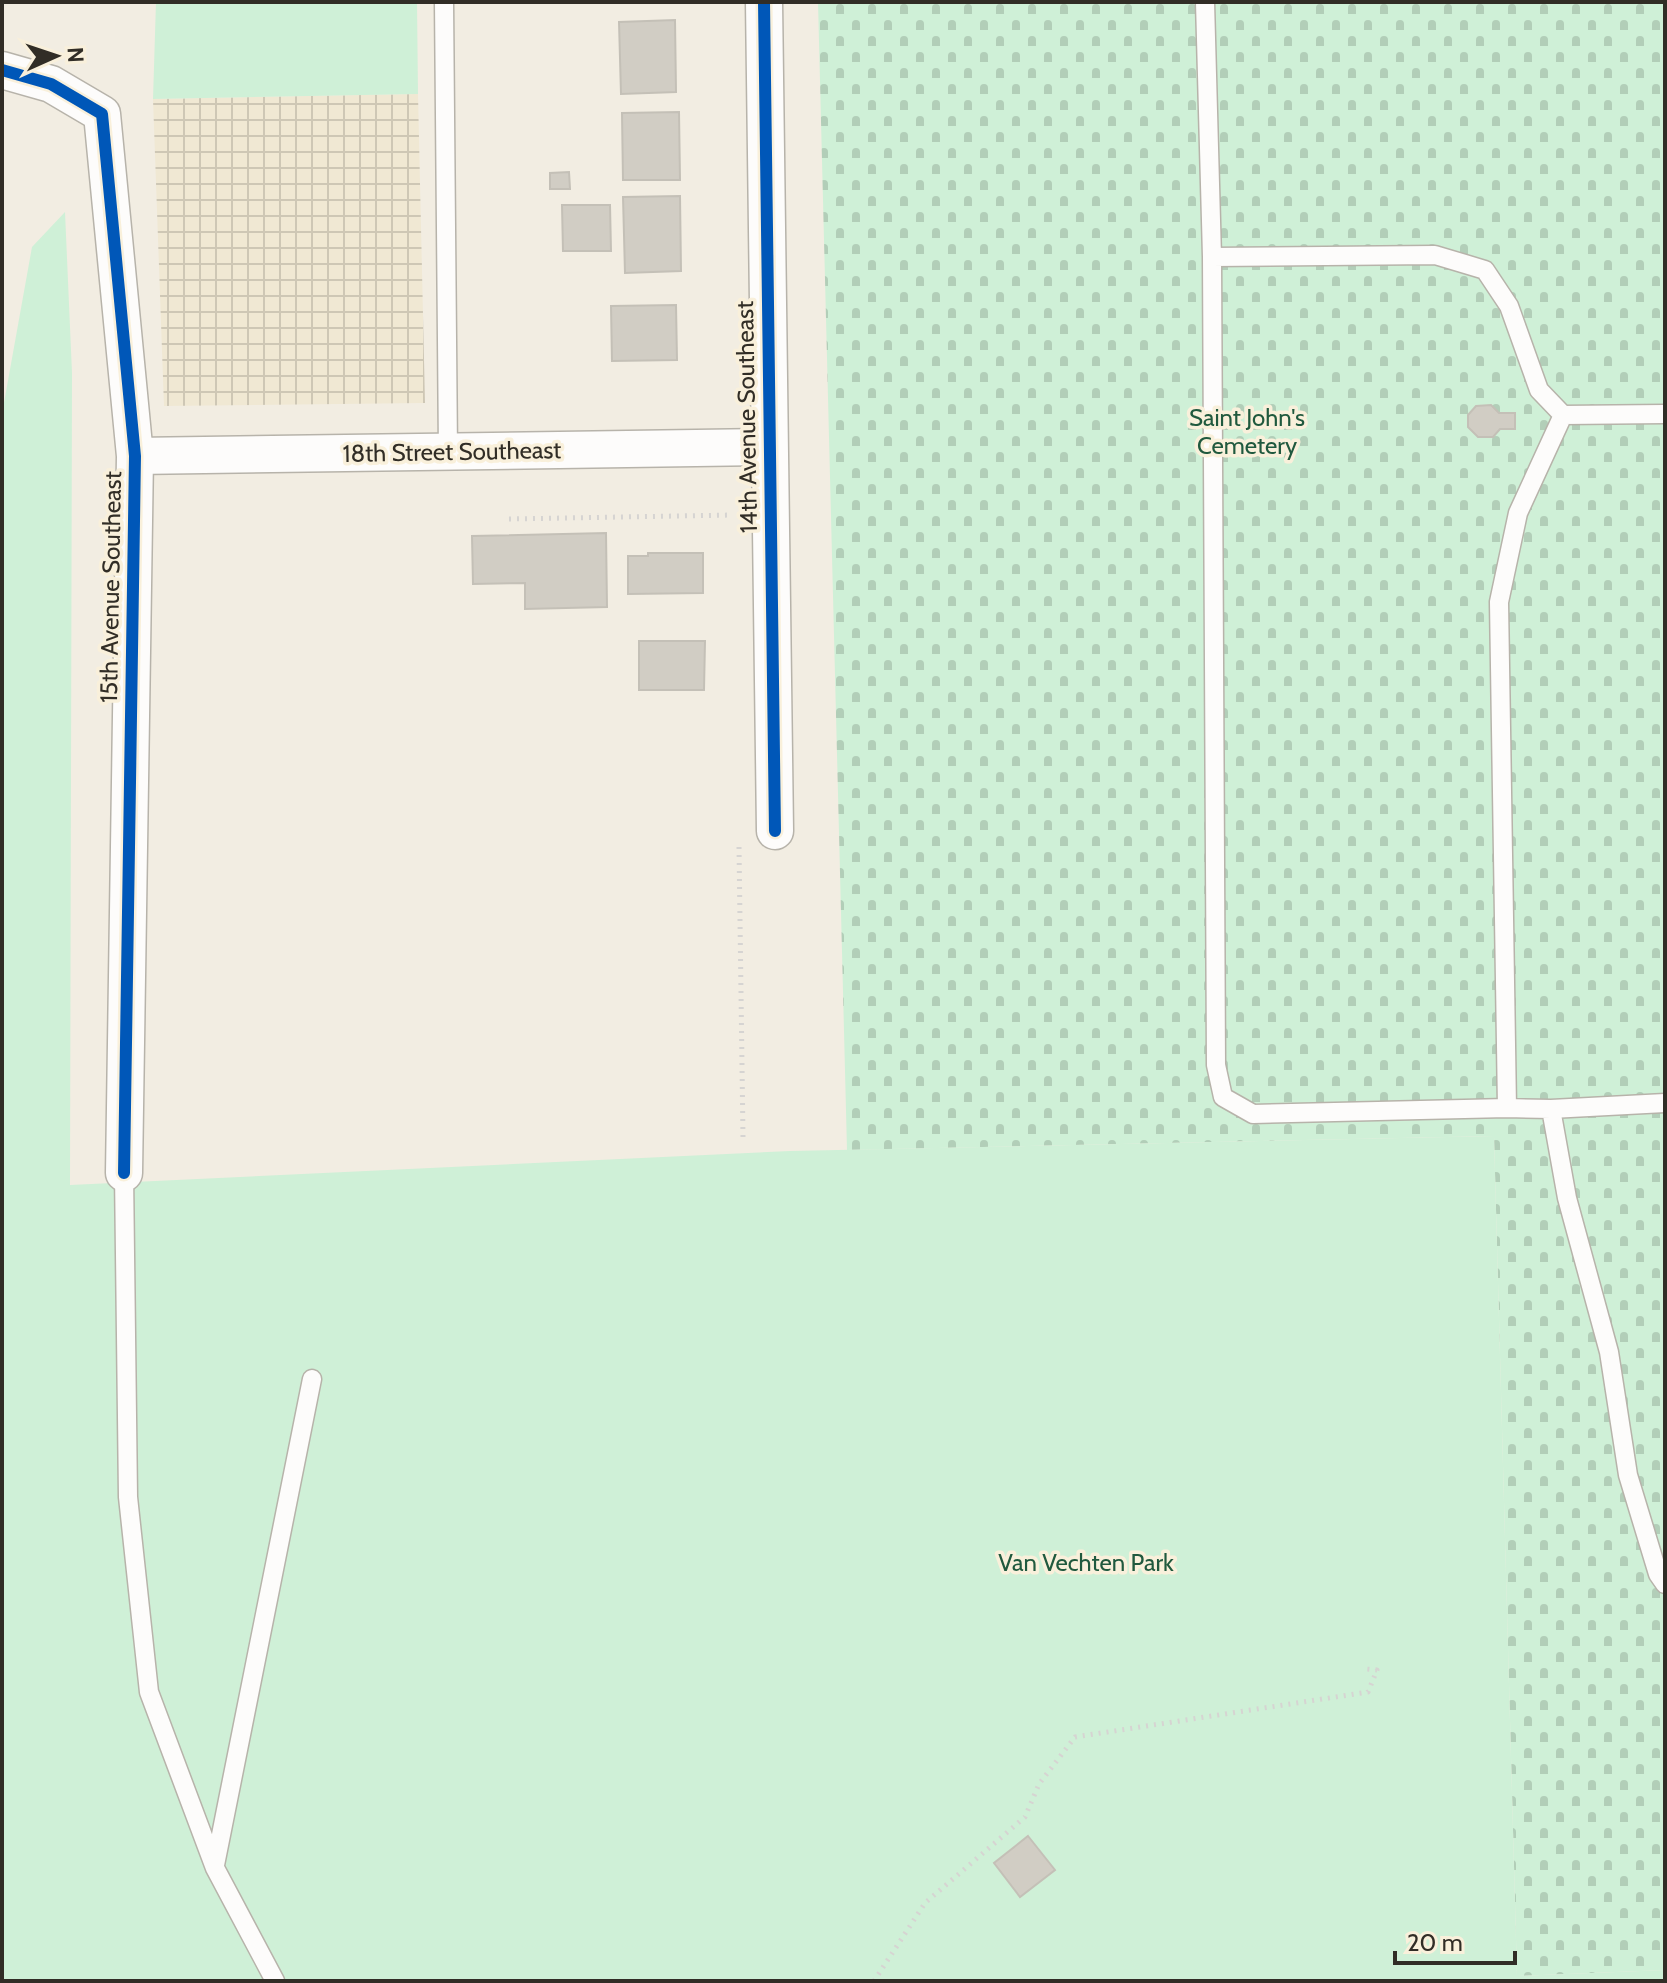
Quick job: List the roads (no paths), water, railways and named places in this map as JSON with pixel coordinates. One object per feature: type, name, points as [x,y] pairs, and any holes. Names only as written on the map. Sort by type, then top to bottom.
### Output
[{"type":"street","name":"14th Avenue Southeast","points":[[764,2],[775,831]]},
{"type":"street","name":"15th Avenue Southeast","points":[[2,70],[51,84],[102,114],[135,456],[124,1173]]},
{"type":"street","name":"18th Street Southeast","points":[[135,456],[769,447]]},
{"type":"lane","points":[[444,2],[448,452]]},
{"type":"lane","points":[[1205,2],[1212,257],[1216,1065],[1223,1097],[1253,1114],[1551,1109],[1665,1103]]},
{"type":"lane","points":[[1212,257],[1435,255],[1485,270],[1509,306],[1539,390],[1563,415],[1665,414]]},
{"type":"lane","points":[[1507,1108],[1499,602],[1518,513],[1563,415]]},
{"type":"lane","points":[[1551,1109],[1567,1198],[1609,1352],[1628,1475],[1658,1574],[1665,1584]]},
{"type":"lane","points":[[124,1173],[128,1497],[149,1692],[215,1868],[275,1981]]},
{"type":"lane","points":[[215,1868],[312,1379]]},
{"type":"park label","name":"Saint John's Cemetery","points":[[1247,432]]},
{"type":"park label","name":"Van Vechten Park","points":[[1086,1563]]}]
